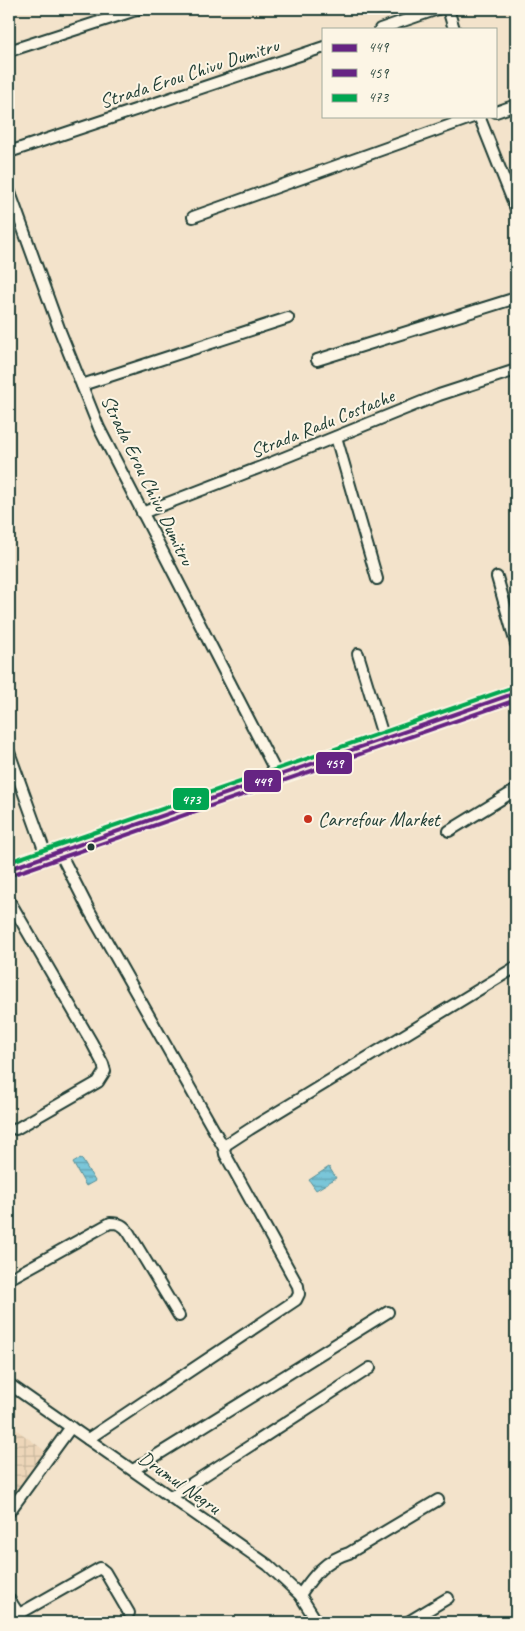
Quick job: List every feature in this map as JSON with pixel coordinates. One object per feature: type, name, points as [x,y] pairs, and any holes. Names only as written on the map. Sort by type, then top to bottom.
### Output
[{"type":"main road","points":[[9,868],[516,693]]},
{"type":"street","points":[[9,51],[139,9]]},
{"type":"street","points":[[383,28],[438,9]]},
{"type":"street","points":[[448,9],[454,28]]},
{"type":"street","name":"Strada Erou Chivu Dumitru","points":[[9,152],[322,48]]},
{"type":"street","points":[[498,111],[516,105]]},
{"type":"street","points":[[193,217],[477,118]]},
{"type":"street","points":[[480,118],[516,209]]},
{"type":"street","name":"Strada Erou Chivu Dumitru","points":[[9,190],[60,331],[99,428],[278,776]]},
{"type":"street","points":[[317,360],[516,298]]},
{"type":"street","points":[[82,385],[288,318]]},
{"type":"street","name":"Strada Radu Costache","points":[[142,512],[439,395],[516,370]]},
{"type":"street","points":[[336,437],[377,579]]},
{"type":"street","points":[[497,577],[516,644]]},
{"type":"street","points":[[358,654],[384,739]]},
{"type":"street","points":[[9,752],[53,853],[89,910],[224,1148],[224,1154],[298,1286],[299,1294],[296,1300],[88,1439]]},
{"type":"street","points":[[449,831],[516,790]]},
{"type":"street","points":[[9,900],[92,1043],[105,1071],[98,1082],[16,1130]]},
{"type":"street","points":[[224,1148],[226,1144],[250,1129],[516,967]]},
{"type":"street","points":[[9,1279],[110,1223],[118,1223],[125,1227],[129,1233],[179,1316]]},
{"type":"street","points":[[133,1470],[388,1312]]},
{"type":"street","points":[[171,1497],[370,1368]]},
{"type":"street","name":"Drumul Negru","points":[[9,1384],[268,1565],[300,1595],[317,1622]]},
{"type":"street","points":[[9,1512],[71,1428]]},
{"type":"street","points":[[300,1595],[311,1578],[333,1559],[349,1554],[438,1500]]},
{"type":"street","points":[[9,1598],[21,1620],[102,1568],[129,1613]]},
{"type":"street","points":[[408,1622],[448,1598]]},
{"type":"shaded area","points":[[9,1424],[45,1451],[9,1500]]},
{"type":"water","points":[[81,1158],[95,1181],[86,1186],[73,1163]]},
{"type":"water","points":[[329,1167],[336,1178],[316,1190],[309,1180]]},
{"type":"transit line","name":"473","points":[[9,862],[514,687]]},
{"type":"transit line","name":"449","points":[[9,869],[516,693]]},
{"type":"transit line","name":"459","points":[[11,875],[516,700]]},
{"type":"place","name":"Carrefour Market","points":[[308,819]]}]
